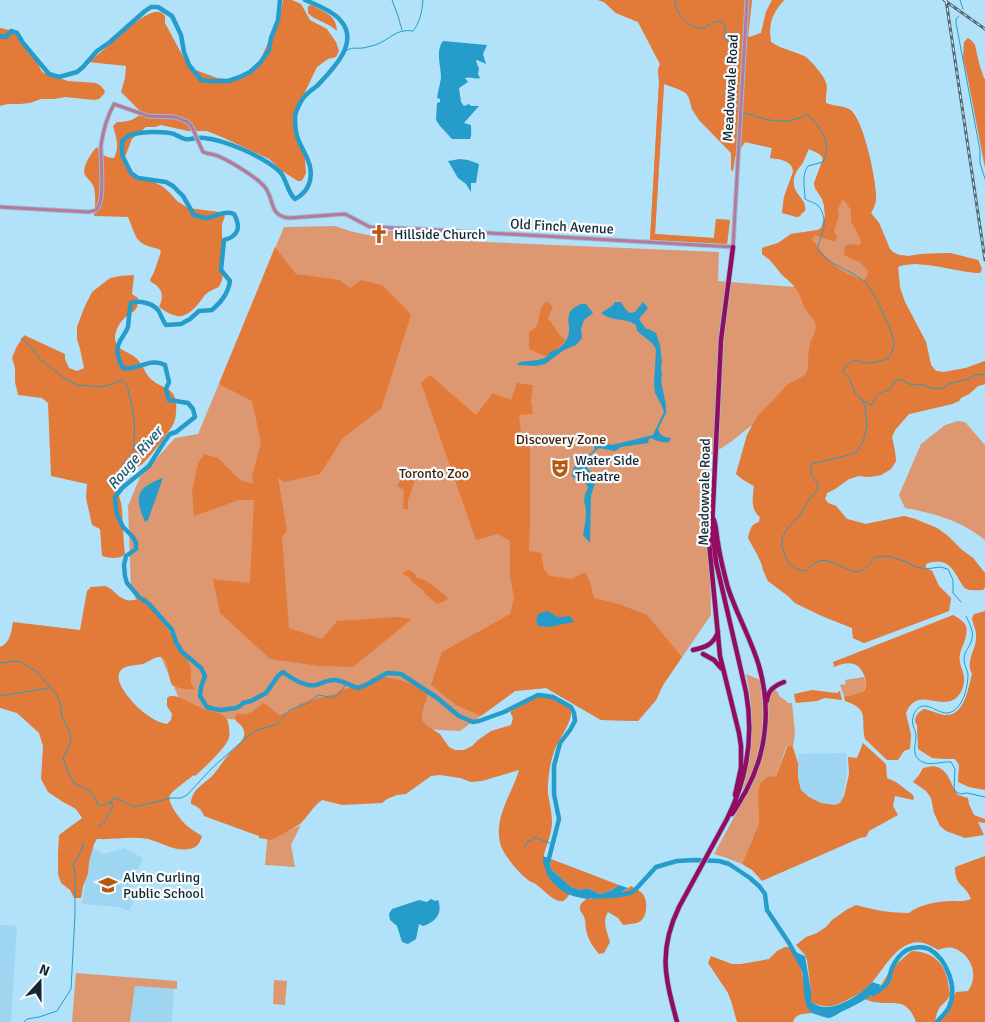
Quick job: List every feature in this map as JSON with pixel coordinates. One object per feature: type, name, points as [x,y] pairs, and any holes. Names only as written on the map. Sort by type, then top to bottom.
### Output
[{"type":"main road","name":"Meadowvale Road","points":[[677,1022],[665,967],[668,936],[673,921],[690,887],[728,819],[743,779],[749,749],[749,708],[716,562],[712,527],[721,340],[733,247]]},
{"type":"main road","points":[[713,517],[716,523],[717,541],[729,590],[759,666],[766,722]]},
{"type":"main road","points":[[712,527],[709,542],[720,655],[741,746],[741,768],[734,804]]},
{"type":"main road","points":[[693,650],[708,646],[715,639],[718,631]]},
{"type":"main road","points":[[703,654],[721,667],[727,686]]},
{"type":"main road","points":[[728,819],[737,807],[756,769],[766,722],[767,696],[777,685],[784,682]]},
{"type":"street","name":"Meadowvale Road","points":[[733,247],[747,0]]},
{"type":"street","name":"Old Finch Avenue","points":[[0,207],[89,212],[98,209],[102,182],[101,145],[114,104],[148,116],[175,117],[188,122],[204,153],[230,162],[262,183],[268,190],[275,212],[278,216],[282,217],[346,214],[370,227],[733,247]]},
{"type":"shaded area","points":[[283,0],[292,0],[301,4],[310,20],[327,29],[336,42],[339,51],[336,57],[328,59],[317,67],[294,115],[295,130],[305,159],[306,173],[301,181],[282,171],[269,159],[207,131],[188,131],[161,125],[146,127],[132,139],[125,157],[133,176],[145,178],[162,186],[177,201],[188,208],[220,212],[225,216],[222,224],[223,274],[219,287],[207,294],[186,315],[172,315],[159,307],[162,299],[160,290],[150,280],[161,252],[159,249],[145,245],[138,239],[128,217],[94,216],[94,188],[84,172],[88,160],[97,147],[104,155],[114,158],[117,145],[113,126],[117,122],[131,120],[142,113],[121,92],[126,66],[88,62],[133,24],[143,17],[159,12],[165,16],[165,23],[185,60],[193,69],[217,78],[226,79],[244,76],[251,72],[260,61],[280,15]]},
{"type":"shaded area","points":[[598,0],[752,0],[748,36],[750,37],[761,33],[766,12],[772,0],[784,0],[772,19],[770,29],[771,42],[807,58],[825,80],[827,88],[826,103],[847,108],[854,114],[864,136],[874,178],[876,200],[871,213],[879,223],[890,249],[899,255],[950,253],[978,260],[982,269],[980,273],[916,264],[898,267],[900,288],[905,302],[926,342],[931,365],[936,371],[944,372],[966,368],[985,361],[985,384],[978,386],[959,401],[952,404],[909,414],[895,430],[892,437],[896,461],[891,469],[881,475],[859,476],[849,479],[827,493],[825,499],[828,503],[836,506],[847,519],[866,524],[904,516],[915,519],[937,528],[973,558],[985,573],[985,587],[983,590],[969,590],[965,588],[954,571],[946,564],[934,562],[926,564],[926,568],[932,571],[939,586],[951,598],[949,611],[864,643],[853,638],[852,628],[795,603],[768,581],[748,538],[751,528],[759,522],[760,517],[753,507],[754,486],[736,474],[747,435],[757,417],[788,384],[805,375],[808,368],[810,343],[816,325],[805,309],[793,284],[762,254],[762,248],[778,243],[791,234],[821,228],[825,216],[824,205],[814,183],[823,159],[819,154],[809,149],[795,174],[794,180],[795,189],[804,204],[805,211],[797,217],[782,213],[784,197],[793,172],[791,165],[785,161],[770,158],[772,148],[745,142],[735,157],[733,171],[731,170],[731,153],[699,120],[692,109],[686,93],[664,84],[655,234],[714,238],[716,219],[730,220],[727,244],[650,240],[659,82],[658,70],[660,64],[638,22],[616,13],[604,2]],"holes":[[[843,199],[851,210],[851,222],[861,241],[860,245],[848,244],[845,246],[844,255],[861,263],[868,271],[864,280],[844,272],[833,264],[812,239],[815,235],[835,241],[837,237],[834,230],[839,215],[838,209]]]},
{"type":"shaded area","points":[[312,5],[332,17],[337,31],[308,13],[308,6]]},
{"type":"shaded area","points":[[0,28],[10,31],[16,36],[37,61],[44,73],[68,81],[96,83],[105,91],[104,94],[99,99],[94,100],[65,97],[0,106]]},
{"type":"shaded area","points":[[968,38],[975,45],[985,79],[985,168],[963,57],[964,42]]},
{"type":"shaded area","points":[[443,41],[487,45],[483,54],[486,64],[476,61],[480,78],[465,78],[468,82],[459,88],[461,102],[464,106],[469,104],[471,106],[479,106],[464,123],[471,125],[470,139],[452,139],[436,120],[437,103],[440,102],[440,99],[437,98],[441,78],[439,50]]},
{"type":"shaded area","points":[[460,159],[479,164],[476,183],[471,183],[471,192],[466,184],[458,178],[448,161]]},
{"type":"shaded area","points":[[275,247],[296,274],[340,280],[350,288],[361,280],[382,285],[411,315],[381,409],[343,438],[320,474],[284,482],[278,478],[287,531],[282,536],[289,628],[322,639],[337,621],[397,617],[412,619],[353,667],[319,666],[270,659],[220,613],[213,579],[250,583],[254,500],[239,500],[194,516],[192,492],[198,463],[204,454],[218,458],[240,480],[253,484],[252,476],[261,443],[252,401],[219,384]]},
{"type":"shaded area","points":[[134,275],[132,294],[138,298],[137,307],[119,326],[115,335],[116,342],[120,348],[138,360],[147,375],[172,392],[175,397],[176,413],[174,423],[145,462],[141,465],[125,469],[118,476],[117,489],[122,509],[125,554],[117,558],[111,558],[102,556],[100,529],[92,525],[86,498],[87,484],[51,476],[48,403],[42,398],[18,395],[12,358],[24,335],[65,354],[69,368],[77,371],[84,368],[77,339],[77,327],[92,292],[110,278]]},
{"type":"shaded area","points":[[546,301],[553,306],[548,318],[561,337],[566,340],[547,357],[529,349],[529,332],[536,327],[541,308]]},
{"type":"shaded area","points":[[615,302],[621,302],[630,313],[635,312],[643,302],[648,308],[639,319],[646,329],[656,333],[660,345],[661,381],[666,405],[666,413],[658,429],[663,436],[671,438],[669,442],[660,442],[651,438],[648,443],[621,447],[615,451],[599,448],[585,460],[584,464],[592,473],[595,483],[591,496],[590,543],[583,535],[586,513],[584,502],[588,488],[586,484],[572,476],[575,467],[595,449],[593,444],[595,441],[612,445],[653,435],[664,412],[655,393],[655,347],[637,331],[636,325],[627,321],[609,318],[601,313]]},
{"type":"shaded area","points":[[581,304],[586,304],[593,313],[584,320],[581,329],[582,338],[576,345],[564,350],[545,364],[536,366],[517,365],[519,362],[547,357],[550,352],[562,345],[568,336],[570,311]]},
{"type":"shaded area","points":[[430,375],[476,415],[493,393],[511,400],[517,383],[533,385],[531,401],[533,414],[519,415],[521,433],[530,448],[529,551],[541,553],[544,570],[550,576],[572,579],[585,572],[594,598],[619,604],[647,615],[682,657],[663,685],[656,700],[638,721],[601,720],[546,688],[515,691],[481,716],[456,705],[431,685],[442,652],[510,614],[514,598],[510,576],[510,541],[498,534],[476,540],[421,383]]},
{"type":"shaded area","points":[[404,474],[409,479],[416,478],[408,500],[408,509],[403,509],[404,490],[397,486]]},
{"type":"shaded area","points":[[163,478],[148,520],[145,522],[139,506],[140,494],[147,485]]},
{"type":"shaded area","points":[[407,570],[413,572],[417,578],[434,586],[448,598],[447,600],[437,604],[414,584],[409,577],[402,574]]},
{"type":"shaded area","points":[[105,586],[128,600],[146,597],[163,624],[182,647],[191,668],[191,683],[195,689],[183,689],[172,685],[166,661],[159,657],[143,664],[123,669],[119,674],[119,679],[123,690],[137,707],[148,716],[167,724],[171,720],[172,714],[167,706],[167,698],[170,696],[181,698],[218,713],[224,716],[228,722],[229,737],[227,743],[209,763],[174,791],[169,798],[172,806],[186,825],[202,836],[198,845],[184,850],[142,838],[97,839],[89,862],[88,874],[81,898],[74,898],[70,890],[61,883],[58,874],[59,835],[82,818],[76,809],[48,792],[41,779],[43,746],[39,733],[17,713],[0,708],[0,647],[8,640],[13,622],[80,630],[87,591],[91,587]]},
{"type":"shaded area","points":[[547,611],[558,617],[570,616],[574,622],[549,627],[538,626],[536,620],[538,614]]},
{"type":"shaded area","points":[[985,611],[985,790],[969,787],[958,782],[959,765],[955,759],[932,758],[918,749],[915,718],[924,709],[944,715],[951,714],[961,707],[967,694],[972,674],[970,660],[976,642],[972,618],[974,614]]},
{"type":"shaded area","points":[[953,615],[965,624],[967,632],[960,657],[964,677],[962,690],[953,700],[947,702],[921,700],[910,705],[906,713],[911,735],[910,749],[904,751],[898,760],[887,760],[865,739],[861,711],[853,704],[845,701],[844,696],[864,691],[866,681],[864,675],[855,665],[847,663],[834,667],[833,662]]},
{"type":"shaded area","points":[[380,677],[405,682],[428,693],[422,713],[422,720],[440,734],[449,747],[455,750],[464,750],[491,731],[511,725],[513,718],[510,712],[533,697],[544,696],[570,706],[571,717],[556,747],[550,767],[548,794],[552,824],[543,858],[570,893],[565,900],[556,900],[527,879],[508,859],[500,843],[499,824],[519,770],[482,781],[471,782],[440,775],[431,776],[406,794],[397,795],[382,803],[342,805],[322,800],[300,824],[271,840],[259,838],[259,836],[204,816],[199,808],[191,804],[193,794],[214,774],[242,740],[244,731],[236,721],[237,713],[248,713],[263,703],[280,715],[291,711],[300,704],[335,694],[343,688],[367,685],[371,679]]},
{"type":"shaded area","points":[[812,690],[837,693],[840,691],[842,700],[825,698],[817,701],[796,703],[794,694]]},
{"type":"shaded area","points":[[863,743],[886,764],[887,778],[896,782],[913,795],[913,800],[895,796],[893,806],[898,815],[869,831],[866,837],[762,881],[752,870],[742,864],[759,823],[759,788],[767,777],[776,776],[787,747],[790,745],[793,747],[798,763],[798,778],[801,790],[809,797],[821,803],[835,805],[840,803],[844,796],[849,774],[848,757],[857,758]]},
{"type":"shaded area","points":[[846,753],[847,774],[840,803],[835,805],[821,803],[809,797],[801,790],[798,778],[798,754]]},
{"type":"shaded area","points":[[933,766],[946,773],[958,795],[968,798],[974,815],[985,819],[985,823],[978,822],[984,835],[965,838],[946,831],[940,826],[934,813],[931,798],[926,791],[913,782],[923,768]]},
{"type":"shaded area","name":"Alvin Curling Public School","points":[[93,848],[103,854],[124,848],[143,858],[139,868],[134,870],[131,876],[130,897],[134,902],[129,911],[119,907],[82,904],[88,865]]},
{"type":"shaded area","points":[[543,856],[551,859],[551,869],[571,887],[581,890],[587,888],[600,894],[612,890],[619,885],[628,888],[612,898],[594,899],[568,892],[546,871]]},
{"type":"shaded area","points":[[985,856],[985,1022],[940,1022],[943,1013],[956,992],[968,991],[973,979],[972,966],[960,951],[953,948],[938,950],[924,943],[906,945],[898,951],[867,988],[851,998],[831,1006],[822,1006],[811,1002],[807,960],[796,945],[806,937],[826,927],[832,920],[856,905],[882,911],[909,913],[928,904],[971,899],[957,879],[955,867]]},
{"type":"shaded area","points":[[551,859],[619,885],[612,890],[600,894],[587,888],[581,890],[571,887],[551,869]]},
{"type":"shaded area","points":[[631,886],[643,894],[646,906],[644,917],[637,923],[623,925],[618,918],[608,912],[605,923],[610,942],[604,953],[599,954],[588,936],[585,918],[580,910],[581,905],[588,898],[617,896]]},
{"type":"shaded area","points":[[431,899],[438,900],[440,909],[435,919],[423,926],[419,924],[416,939],[408,944],[402,942],[397,926],[390,920],[389,914],[392,909],[419,900],[427,902]]},
{"type":"shaded area","points":[[0,925],[17,926],[11,1022],[0,1022]]},
{"type":"shaded area","points":[[789,947],[800,961],[805,999],[812,1013],[798,1015],[793,1022],[737,1022],[728,993],[708,963],[711,956],[732,964],[741,964],[769,959],[777,951]]},
{"type":"shaded area","points":[[793,951],[805,956],[811,1002],[818,1006],[832,1006],[845,1002],[857,995],[872,982],[881,985],[864,1000],[833,1017],[828,1018],[814,1014],[806,1003],[801,965]]},
{"type":"shaded area","points":[[912,951],[932,956],[944,969],[946,975],[950,994],[939,1009],[935,1022],[916,1022],[912,1013],[901,1004],[873,1002],[865,999],[877,992],[891,969]]},
{"type":"shaded area","points":[[135,986],[174,989],[172,1022],[130,1022]]},
{"type":"green space","name":"Toronto Zoo","points":[[598,0],[752,0],[748,36],[750,37],[761,33],[766,12],[772,0],[784,0],[772,19],[770,29],[771,42],[807,58],[825,80],[827,88],[826,103],[847,108],[854,114],[864,136],[874,178],[876,200],[871,213],[879,223],[890,249],[899,255],[950,253],[978,260],[982,269],[980,273],[917,264],[898,267],[900,288],[905,302],[926,342],[931,365],[936,371],[944,372],[966,368],[985,361],[985,384],[978,386],[959,401],[952,404],[909,414],[895,430],[892,437],[896,461],[891,469],[881,475],[859,476],[849,479],[827,493],[825,499],[828,503],[836,506],[847,519],[866,524],[904,516],[937,528],[973,558],[985,573],[985,587],[983,590],[966,589],[948,564],[936,561],[926,564],[926,568],[932,571],[939,586],[951,598],[949,611],[864,643],[853,638],[852,628],[795,603],[768,581],[748,538],[751,528],[759,522],[760,517],[753,507],[754,486],[736,474],[747,435],[752,425],[708,457],[711,615],[663,685],[656,700],[638,721],[601,720],[546,688],[515,691],[460,731],[187,717],[131,588],[128,506],[140,477],[175,438],[198,434],[284,227],[335,226],[381,238],[382,231],[395,231],[395,238],[719,252],[718,281],[794,287],[770,260],[762,254],[762,248],[778,243],[791,234],[821,228],[825,216],[824,205],[814,183],[823,159],[821,155],[809,149],[794,177],[794,186],[803,201],[805,211],[797,217],[782,213],[784,197],[793,172],[791,165],[785,161],[770,158],[772,148],[745,142],[735,157],[733,171],[731,170],[731,153],[699,120],[692,109],[686,93],[664,84],[655,234],[714,238],[716,219],[730,220],[727,244],[650,240],[659,82],[658,70],[660,64],[638,22],[616,13],[604,2]]},
{"type":"green space","points":[[958,421],[965,422],[985,445],[985,540],[954,521],[905,508],[899,495],[921,444],[945,425]]},
{"type":"green space","points":[[746,674],[760,680],[763,724],[759,751],[744,792],[742,791],[749,762],[752,733],[751,704]]},
{"type":"green space","points":[[864,677],[866,684],[864,691],[844,696],[840,685],[846,684],[845,680]]},
{"type":"green space","points":[[775,688],[780,697],[788,703],[792,703],[795,733],[793,747],[790,745],[786,747],[776,776],[773,777],[758,800],[759,823],[742,864],[714,854],[745,797],[767,732],[768,696]]},
{"type":"green space","points":[[301,825],[291,845],[295,867],[265,865],[268,832],[284,833]]},
{"type":"green space","points":[[76,973],[177,981],[177,989],[135,986],[130,1022],[72,1022]]},
{"type":"green space","points":[[274,980],[287,981],[285,1005],[273,1004]]},
{"type":"waterway","name":"Rouge River","points":[[0,36],[6,37],[11,31],[17,33],[49,74],[59,77],[77,72],[97,51],[145,11],[151,7],[158,7],[172,16],[181,35],[189,65],[201,80],[228,81],[250,72],[260,63],[269,50],[271,38],[278,20],[280,0]]},
{"type":"waterway","name":"Rouge River","points":[[305,0],[338,18],[346,29],[347,38],[342,56],[330,72],[303,98],[295,116],[296,134],[308,160],[311,172],[310,182],[303,193],[295,199],[281,173],[271,165],[253,154],[213,139],[185,139],[170,133],[144,132],[132,134],[122,141],[122,155],[131,173],[138,178],[166,182],[173,186],[183,196],[194,215],[206,218],[230,213],[234,214],[238,223],[236,233],[224,240],[221,270],[230,281],[228,290],[212,310],[199,311],[181,324],[166,325],[158,310],[149,304],[141,302],[131,303],[128,327],[118,347],[121,365],[123,368],[134,368],[149,363],[165,365],[169,382],[166,389],[169,400],[188,403],[193,409],[195,417],[176,432],[170,434],[149,466],[122,488],[115,497],[118,517],[123,527],[136,543],[136,549],[126,556],[124,565],[125,576],[127,583],[139,597],[149,604],[172,630],[182,652],[201,668],[205,676],[200,696],[207,707],[221,710],[236,708],[266,693],[283,672],[307,685],[316,685],[336,680],[358,688],[387,673],[401,674],[436,697],[459,716],[473,722],[504,712],[538,695],[553,697],[571,707],[575,721],[560,743],[554,766],[554,794],[559,819],[548,862]]},
{"type":"waterway","points":[[392,0],[402,30]]},
{"type":"waterway","points":[[344,52],[352,48],[375,45],[402,31],[413,31],[420,17],[423,0]]},
{"type":"waterway","points":[[675,0],[680,15],[694,27],[705,28],[717,21],[723,22],[724,38],[734,51],[733,64],[726,85],[727,107],[729,109],[775,121],[797,119],[808,115],[818,126],[826,142],[826,155],[823,162],[808,166],[804,178],[805,199],[815,203],[824,218],[824,228],[817,249],[827,259],[868,285],[882,310],[893,338],[894,347],[889,358],[871,363],[853,361],[848,364],[843,372],[850,379],[855,394],[861,398],[865,406],[867,426],[863,442],[857,452],[812,464],[811,473],[818,485],[817,491],[784,535],[782,546],[787,560],[795,568],[806,571],[820,561],[832,562],[849,570],[860,571],[875,557],[887,556],[916,567],[926,569],[940,567],[948,569],[953,580],[953,593],[961,602]]},
{"type":"waterway","points":[[960,0],[963,9]]},
{"type":"waterway","points":[[959,16],[956,19],[956,23],[980,150],[980,163],[985,179]]},
{"type":"waterway","points":[[21,338],[40,359],[65,379],[77,385],[101,387],[122,380],[125,383],[133,410],[134,446],[133,455],[123,463],[119,474]]},
{"type":"waterway","points":[[863,402],[872,405],[878,395],[889,390],[896,380],[912,385],[919,384],[941,389],[949,384],[975,375],[985,374]]},
{"type":"waterway","points":[[966,616],[972,635],[964,656],[964,663],[968,674],[964,697],[961,703],[948,713],[925,706],[917,709],[913,721],[916,736],[915,751],[916,757],[922,762],[934,764],[951,762],[955,769],[955,791],[960,794],[967,793],[985,797]]},
{"type":"waterway","points":[[0,662],[21,662],[36,671],[57,695],[62,717],[69,730],[71,741],[63,758],[74,783],[90,791],[98,805],[104,805],[112,801],[113,798],[134,807],[171,798],[181,798],[187,795],[212,768],[255,731],[278,724],[286,713],[306,704],[319,695],[333,698],[339,694],[346,684]]},
{"type":"waterway","points":[[0,696],[49,688]]},
{"type":"waterway","points":[[99,826],[104,823],[113,806],[112,802]]},
{"type":"waterway","points":[[524,848],[528,841],[532,841],[534,837],[552,844]]},
{"type":"waterway","points":[[24,1022],[27,1019],[57,1011],[71,989],[75,915],[75,873],[73,864],[79,856],[84,843]]},
{"type":"waterway","name":"Rouge River","points":[[613,896],[630,893],[656,867],[677,861],[719,861],[729,864],[750,878],[765,894],[767,910],[804,970]]},
{"type":"waterway","name":"Rouge River","points":[[548,870],[554,881],[564,889],[573,894],[588,897]]},
{"type":"waterway","name":"Rouge River","points":[[873,994],[887,984],[893,965],[903,953],[915,948],[924,947],[929,949],[946,967],[952,991],[949,1007],[937,1022]]},
{"type":"railway","points":[[944,0],[985,29]]},
{"type":"railway","points":[[946,0],[985,260]]},
{"type":"place","name":"Hillside Church","points":[[379,234]]},
{"type":"place","name":"Water Side Theatre","points":[[560,468]]},
{"type":"place","name":"Alvin Curling Public School","points":[[108,885]]},
{"type":"park label","name":"Discovery Zone","points":[[561,439]]}]
